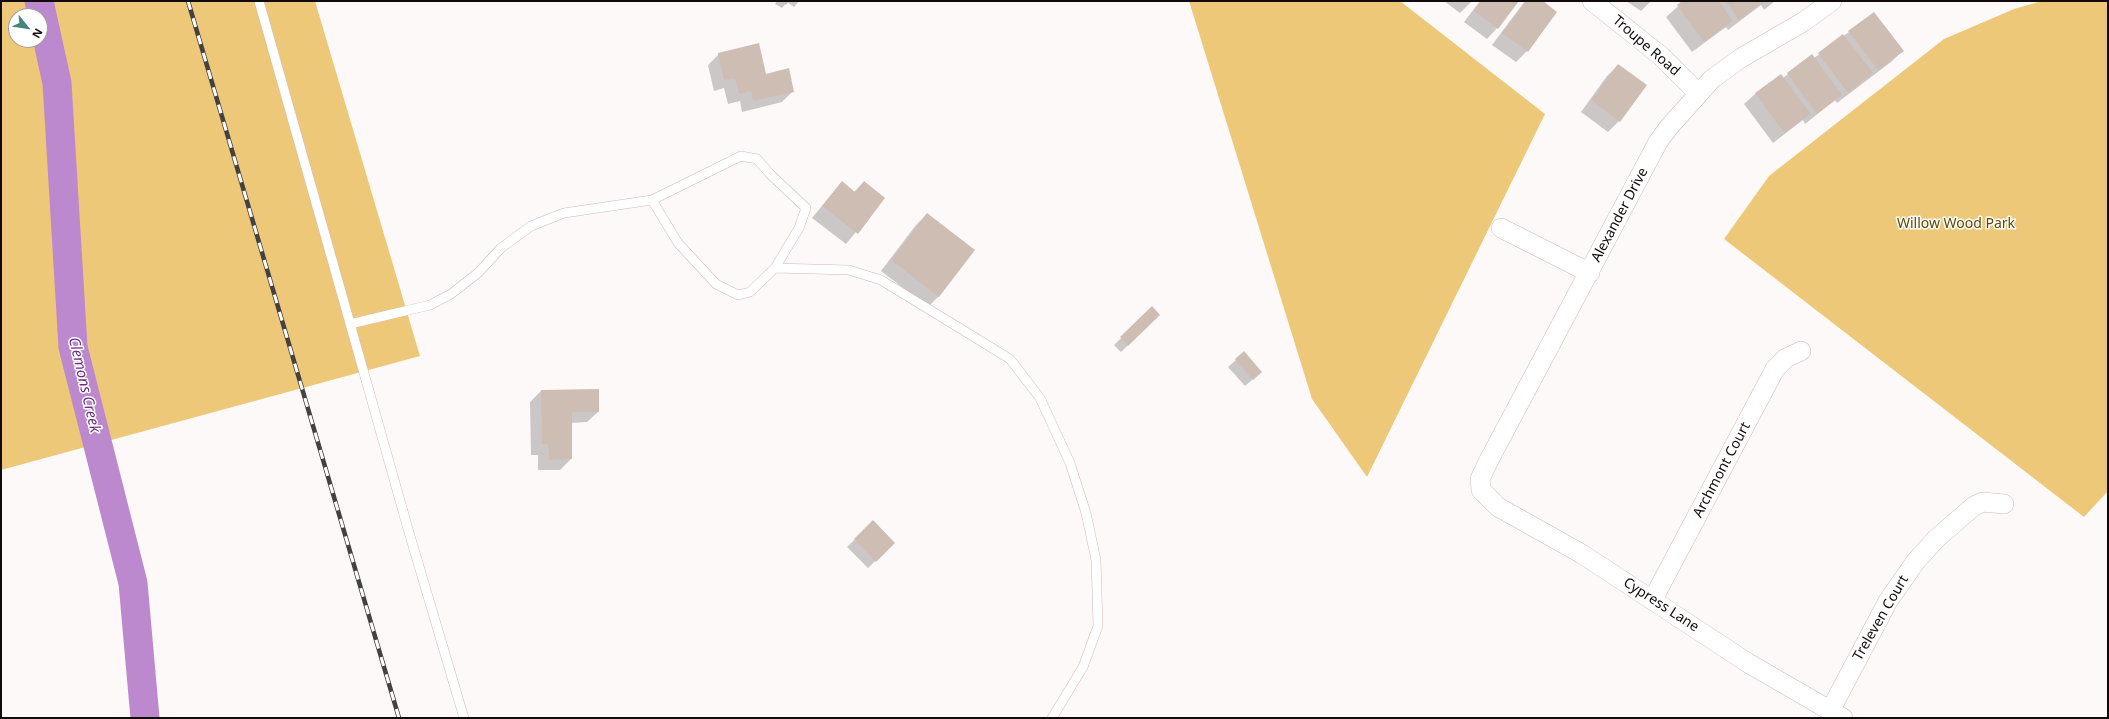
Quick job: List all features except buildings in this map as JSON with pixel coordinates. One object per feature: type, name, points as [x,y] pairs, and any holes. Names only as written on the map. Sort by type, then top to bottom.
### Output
[{"type":"street","name":"Troupe Road","points":[[1592,1],[1661,56],[1698,93]]},
{"type":"street","name":"Alexander Drive","points":[[1481,490],[1480,479],[1488,462],[1590,273],[1658,142],[1682,110],[1712,79],[1741,58],[1803,22],[1832,1]]},
{"type":"street","points":[[1501,228],[1590,273]]},
{"type":"street","name":"Archmont Court","points":[[1653,599],[1775,369],[1786,358],[1801,351]]},
{"type":"street","name":"Cypress Lane","points":[[1481,490],[1498,507],[1582,554],[1748,662],[1837,715]]},
{"type":"street","name":"Treleven Court","points":[[1837,715],[1888,601],[1916,561],[1936,539],[1974,506],[1983,502],[2004,504]]},
{"type":"lane","points":[[259,1],[408,529],[464,718]]},
{"type":"lane","points":[[350,324],[430,305],[451,294],[478,273],[501,248],[531,226],[564,213],[652,200],[741,156],[757,159],[770,174],[806,208],[799,228],[775,268],[750,292],[738,295],[716,284],[678,243],[652,200]]},
{"type":"lane","points":[[775,268],[849,270],[881,280],[1010,359],[1040,398],[1070,463],[1086,513],[1096,567],[1098,626],[1083,667],[1052,718]]},
{"type":"green space","points":[[1,1],[315,1],[420,356],[1,470]]},
{"type":"green space","points":[[1189,1],[1400,1],[1545,114],[1367,477],[1312,399]]},
{"type":"green space","name":"Willow Wood Park","points":[[2042,1],[2108,1],[2108,491],[2084,517],[1724,239],[1769,176],[1944,39],[2014,9]]},
{"type":"waterway","name":"Clemons Creek","points":[[39,1],[57,83],[73,347],[133,583],[145,718]]},
{"type":"railway","points":[[188,1],[399,718]]}]
